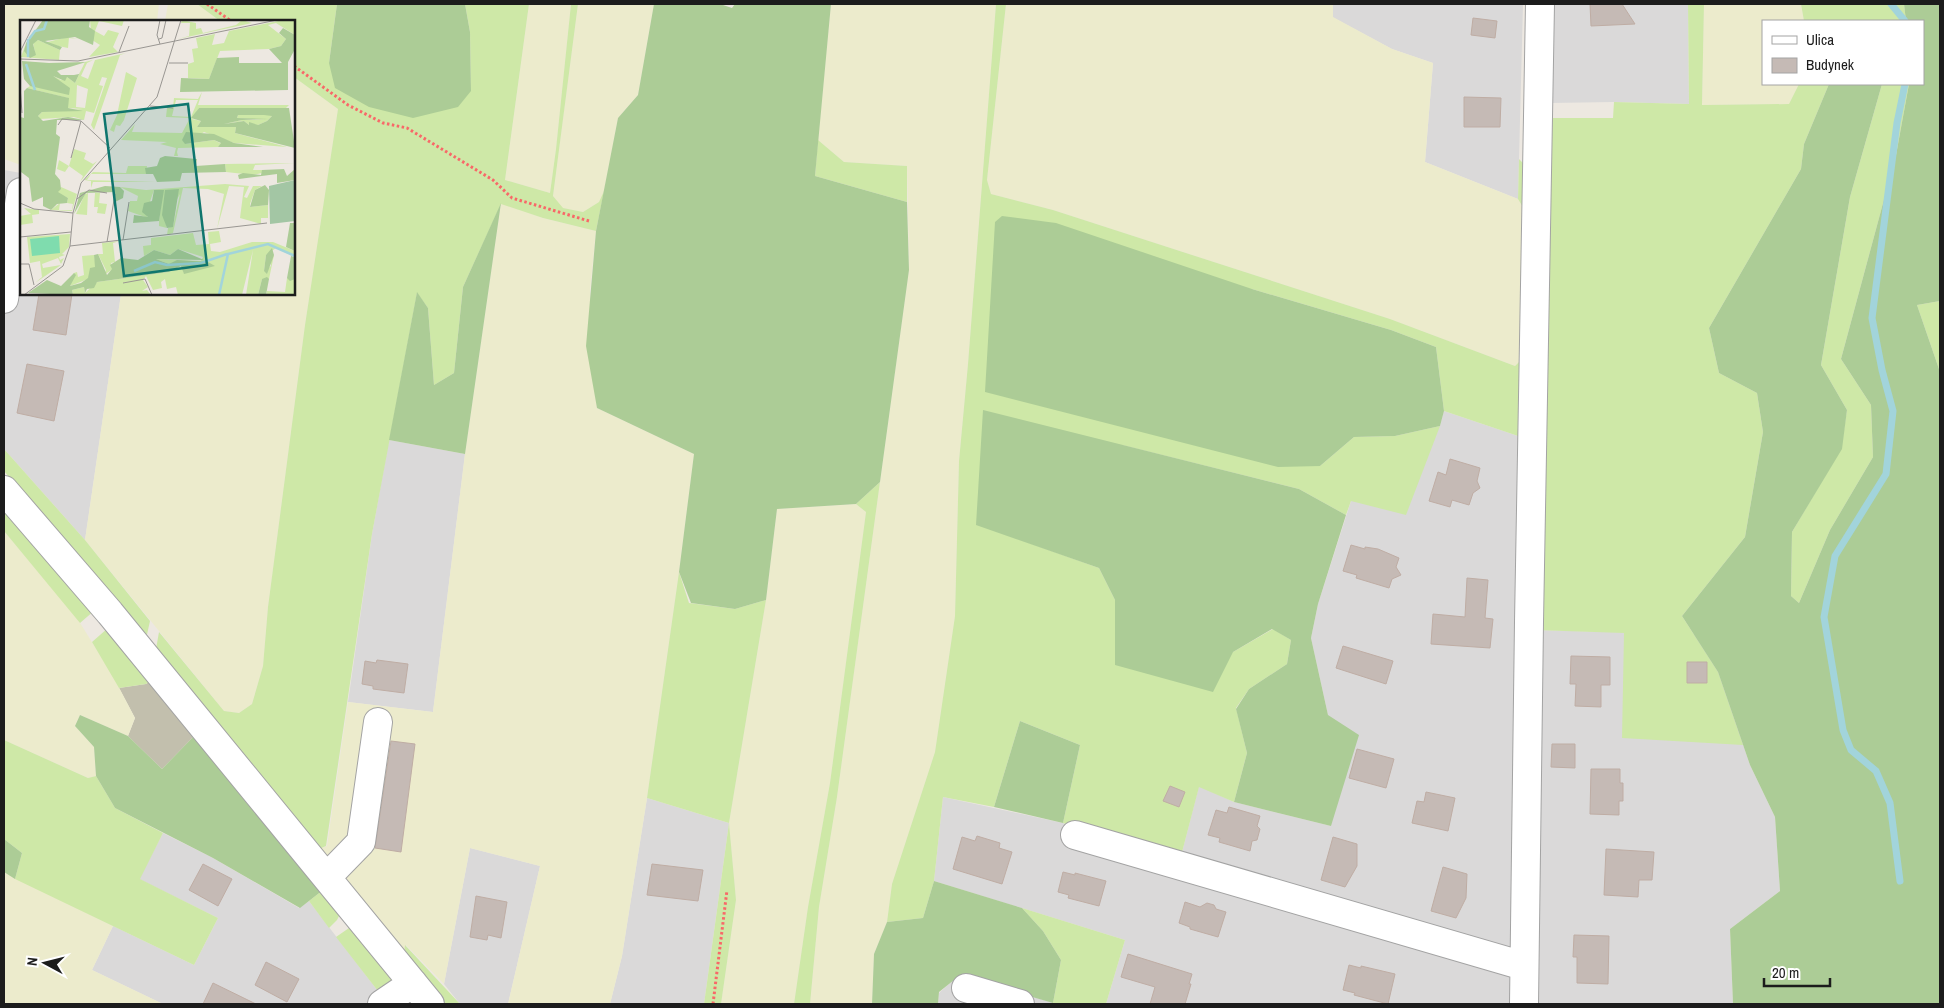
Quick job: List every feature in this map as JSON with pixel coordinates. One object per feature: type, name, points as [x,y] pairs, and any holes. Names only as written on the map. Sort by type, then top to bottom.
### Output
[{"type":"street","points":[[1524,1004],[1540,4]]},
{"type":"street","points":[[4,299],[20,198]]},
{"type":"street","points":[[4,490],[110,613],[430,1004]]},
{"type":"street","points":[[327,877],[360,842],[378,722]]},
{"type":"street","points":[[1075,835],[1524,966]]},
{"type":"street","points":[[382,1004],[413,983]]},
{"type":"street","points":[[966,988],[1020,1004]]},
{"type":"path","points":[[207,4],[230,20]]},
{"type":"path","points":[[295,67],[348,105],[383,123],[407,128],[493,180],[512,198],[589,221]]},
{"type":"path","points":[[713,1004],[727,890]]},
{"type":"shaded area","points":[[1333,4],[1523,4],[1518,199],[1425,162],[1433,63],[1392,49],[1332,17]]},
{"type":"shaded area","points":[[1551,4],[1688,4],[1689,104],[1550,103]]},
{"type":"shaded area","points":[[4,170],[20,173],[20,295],[121,295],[85,540],[4,449]]},
{"type":"shaded area","points":[[1444,411],[1524,438],[1516,1004],[1106,1004],[1125,940],[934,881],[943,797],[1063,823],[1180,860],[1199,786],[1234,802],[1331,826],[1328,715],[1311,638],[1318,604],[1351,501],[1440,426]]},
{"type":"shaded area","points":[[389,440],[465,454],[433,712],[348,702],[372,534]]},
{"type":"shaded area","points":[[1534,630],[1694,634],[1718,672],[1750,765],[1775,817],[1780,891],[1730,929],[1733,1004],[1537,1004]]},
{"type":"shaded area","points":[[153,679],[196,734],[162,769],[128,736],[135,718],[119,688],[146,684]]},
{"type":"shaded area","points":[[647,798],[729,823],[704,1004],[610,1004],[622,956]]},
{"type":"shaded area","points":[[163,833],[213,858],[299,908],[309,901],[381,995],[368,1004],[163,1004],[92,970],[113,926],[194,965],[218,918],[139,879]]},
{"type":"shaded area","points":[[470,848],[540,866],[508,1004],[460,1004],[444,984]]},
{"type":"shaded area","points":[[959,975],[1057,1004],[938,1004],[939,993]]},
{"type":"green space","points":[[4,4],[159,4],[157,20],[20,20],[20,165],[4,159]]},
{"type":"green space","points":[[168,4],[197,4],[219,20],[165,20]]},
{"type":"green space","points":[[197,4],[337,4],[329,63],[471,91],[470,32],[465,4],[529,4],[505,180],[550,193],[571,4],[578,4],[553,196],[563,208],[583,212],[599,202],[604,191],[596,231],[543,218],[501,204],[463,287],[454,373],[434,385],[428,308],[417,293],[372,534],[326,846],[319,849],[156,649],[159,632],[224,711],[239,713],[252,704],[263,666],[268,607],[305,325],[338,109],[295,78],[295,20],[219,20]]},
{"type":"green space","points":[[337,4],[465,4],[470,32],[471,91],[458,107],[413,118],[369,107],[335,88],[329,63]]},
{"type":"green space","points":[[529,4],[571,4],[550,193],[505,180]]},
{"type":"green space","points":[[578,4],[654,4],[638,95],[618,118],[604,191],[599,202],[583,212],[562,208],[553,196]]},
{"type":"green space","points":[[654,4],[720,4],[732,8],[735,4],[831,4],[815,176],[907,202],[909,270],[880,482],[856,504],[777,509],[766,600],[735,609],[691,603],[679,572],[694,454],[597,408],[586,346],[596,231],[618,118],[638,95]]},
{"type":"green space","points":[[831,4],[996,4],[959,461],[955,616],[935,752],[892,884],[887,922],[874,954],[872,1004],[810,1004],[819,907],[837,797],[909,270],[907,166],[844,162],[818,140]]},
{"type":"green space","points":[[996,4],[1006,4],[987,180],[991,194],[1053,210],[1390,319],[1515,366],[1522,359],[1526,212],[1518,199],[1519,159],[1527,167],[1524,438],[1444,411],[1436,347],[1391,330],[1252,289],[1320,466],[1354,437],[1395,436],[1440,426],[1406,515],[1351,501],[1346,515],[1299,489],[1122,445],[976,524],[1099,568],[1115,600],[1115,665],[1233,652],[1273,629],[1291,640],[1287,664],[1249,689],[1236,708],[1247,753],[1234,802],[1199,787],[1180,860],[1063,823],[1080,745],[1020,721],[994,807],[943,797],[934,881],[923,918],[887,922],[892,884],[935,752],[955,616],[959,461]]},
{"type":"green space","points":[[1006,4],[1333,4],[1333,17],[1392,49],[1433,63],[1425,162],[1518,199],[1526,212],[1522,359],[1515,366],[1390,319],[1053,210],[991,194],[987,180]]},
{"type":"green space","points":[[1688,4],[1704,4],[1702,105],[1789,104],[1798,85],[1829,85],[1804,144],[1801,169],[1709,328],[1719,373],[1757,393],[1763,432],[1745,537],[1682,616],[1718,672],[1743,745],[1622,738],[1624,633],[1534,630],[1545,126],[1553,118],[1613,118],[1614,102],[1689,104]]},
{"type":"green space","points":[[1704,4],[1801,4],[1804,20],[1762,20],[1762,85],[1798,85],[1789,104],[1702,105]]},
{"type":"green space","points":[[1801,4],[1904,4],[1906,20],[1804,20]]},
{"type":"green space","points":[[1904,4],[1940,4],[1940,301],[1917,305],[1940,372],[1940,1004],[1733,1004],[1730,929],[1780,891],[1775,817],[1750,765],[1718,672],[1682,616],[1745,537],[1763,432],[1757,393],[1719,373],[1709,328],[1801,169],[1804,144],[1829,85],[1882,85],[1850,197],[1821,365],[1847,410],[1842,449],[1792,532],[1791,596],[1799,603],[1830,530],[1873,457],[1871,405],[1841,359],[1896,155],[1909,85],[1924,85],[1924,20],[1906,20]]},
{"type":"green space","points":[[295,78],[338,109],[305,325],[268,607],[263,666],[252,704],[239,713],[224,711],[85,540],[121,295],[295,295]]},
{"type":"green space","points":[[1882,85],[1909,85],[1896,155],[1841,359],[1871,405],[1873,457],[1830,530],[1799,603],[1791,596],[1792,532],[1841,449],[1847,410],[1821,365],[1850,197]]},
{"type":"green space","points":[[818,140],[844,162],[907,166],[907,202],[815,176]]},
{"type":"green space","points":[[501,203],[543,218],[596,231],[590,291],[597,408],[694,454],[647,798],[622,956],[610,1004],[508,1004],[540,866],[470,848],[444,984],[406,945],[404,954],[319,849],[327,846],[348,702],[433,712],[465,454]]},
{"type":"green space","points":[[501,203],[465,454],[389,440],[417,292],[428,308],[434,385],[454,373],[463,287]]},
{"type":"green space","points":[[1002,216],[1056,223],[1252,289],[1391,330],[1436,347],[1444,411],[1440,426],[1395,436],[1354,437],[1320,466],[1278,467],[985,392],[995,222]]},
{"type":"green space","points":[[1940,301],[1940,372],[1917,305]]},
{"type":"green space","points":[[983,410],[1299,489],[1346,515],[1318,604],[1311,638],[1328,715],[1359,735],[1331,826],[1234,802],[1247,753],[1236,709],[1249,689],[1287,664],[1291,640],[1272,629],[1233,652],[1213,692],[1115,665],[1115,600],[1099,568],[976,525]]},
{"type":"green space","points":[[4,449],[85,540],[150,621],[146,639],[4,471]]},
{"type":"green space","points":[[880,482],[837,797],[819,907],[810,1004],[794,1004],[808,907],[830,783],[866,512],[856,504]]},
{"type":"green space","points":[[4,503],[95,610],[80,623],[4,531]]},
{"type":"green space","points":[[856,504],[866,512],[830,783],[808,907],[794,1004],[721,1004],[736,900],[729,823],[766,600],[777,509]]},
{"type":"green space","points":[[4,531],[77,618],[113,676],[135,718],[128,736],[80,715],[75,726],[94,747],[96,776],[88,778],[4,740]]},
{"type":"green space","points":[[679,572],[689,603],[735,609],[766,600],[729,823],[647,798]]},
{"type":"green space","points":[[108,628],[153,679],[146,684],[119,688],[92,642]]},
{"type":"green space","points":[[80,715],[128,736],[162,769],[196,734],[323,890],[300,908],[213,858],[115,808],[96,776],[94,747],[75,726]]},
{"type":"green space","points":[[1020,721],[1080,745],[1063,823],[994,807]]},
{"type":"green space","points":[[4,740],[88,778],[96,776],[115,808],[163,833],[140,879],[218,918],[194,965],[15,879],[22,853],[4,839]]},
{"type":"green space","points":[[729,823],[736,900],[721,1004],[704,1004]]},
{"type":"green space","points":[[4,839],[22,853],[15,879],[4,872]]},
{"type":"green space","points":[[4,872],[113,926],[92,970],[163,1004],[4,1004]]},
{"type":"green space","points":[[934,881],[1022,908],[1043,931],[1061,960],[1053,1003],[959,976],[939,992],[938,1004],[872,1004],[874,954],[887,922],[923,918]]},
{"type":"green space","points":[[323,890],[340,914],[329,928],[309,901]]},
{"type":"green space","points":[[1022,908],[1125,940],[1106,1004],[1053,1003],[1061,960],[1043,931]]},
{"type":"green space","points":[[349,928],[354,929],[392,977],[391,985],[381,995],[336,937]]},
{"type":"green space","points":[[405,945],[460,1004],[442,1004],[404,954]]},
{"type":"building","points":[[1590,4],[1622,4],[1635,24],[1591,26]]},
{"type":"building","points":[[1473,18],[1497,21],[1495,38],[1471,35]]},
{"type":"building","points":[[1464,97],[1501,98],[1500,127],[1464,127]]},
{"type":"building","points":[[39,295],[72,295],[66,335],[33,330]]},
{"type":"building","points":[[27,364],[64,371],[54,421],[17,413]]},
{"type":"building","points":[[1450,459],[1480,468],[1477,481],[1480,488],[1473,493],[1469,505],[1452,500],[1450,507],[1429,501],[1438,472],[1446,475]]},
{"type":"building","points":[[1351,545],[1365,549],[1365,547],[1378,549],[1399,558],[1396,567],[1401,575],[1392,579],[1389,588],[1356,578],[1357,575],[1343,571]]},
{"type":"building","points":[[1467,578],[1488,580],[1485,618],[1493,619],[1490,648],[1431,644],[1433,614],[1465,617]]},
{"type":"building","points":[[1343,646],[1393,661],[1386,684],[1336,668]]},
{"type":"building","points":[[1571,656],[1610,657],[1610,685],[1601,685],[1601,707],[1575,706],[1576,684],[1570,684]]},
{"type":"building","points":[[377,660],[408,664],[404,693],[373,689],[373,686],[362,684],[365,661],[376,663]]},
{"type":"building","points":[[1687,662],[1707,662],[1707,683],[1687,683]]},
{"type":"building","points":[[391,741],[415,744],[401,852],[375,848]]},
{"type":"building","points":[[1552,744],[1575,744],[1575,768],[1551,767]]},
{"type":"building","points":[[1357,749],[1394,759],[1386,788],[1349,778]]},
{"type":"building","points":[[1591,769],[1620,769],[1620,783],[1623,783],[1623,801],[1619,801],[1619,815],[1590,814]]},
{"type":"building","points":[[1170,786],[1185,792],[1179,807],[1163,801]]},
{"type":"building","points":[[1426,792],[1455,798],[1448,831],[1412,823],[1417,801],[1424,802]]},
{"type":"building","points":[[1229,807],[1260,816],[1257,826],[1260,829],[1257,840],[1252,841],[1250,851],[1219,842],[1220,838],[1208,835],[1216,810],[1227,813]]},
{"type":"building","points":[[977,836],[1000,843],[999,848],[1012,852],[1002,884],[953,869],[962,837],[975,841]]},
{"type":"building","points":[[1333,837],[1357,844],[1357,866],[1345,887],[1321,880]]},
{"type":"building","points":[[1606,849],[1654,852],[1652,880],[1639,880],[1638,897],[1604,895]]},
{"type":"building","points":[[203,864],[232,879],[218,906],[189,890]]},
{"type":"building","points":[[652,864],[703,870],[698,901],[647,895]]},
{"type":"building","points":[[1443,867],[1467,874],[1466,898],[1456,918],[1431,911]]},
{"type":"building","points":[[1063,872],[1106,881],[1099,906],[1068,898],[1069,895],[1058,892]]},
{"type":"building","points":[[476,896],[507,902],[501,938],[488,935],[487,940],[470,937]]},
{"type":"building","points":[[1185,902],[1200,907],[1207,903],[1214,905],[1216,909],[1226,912],[1218,937],[1190,929],[1190,927],[1179,923]]},
{"type":"building","points":[[1574,935],[1609,936],[1608,984],[1577,983],[1577,957],[1573,957]]},
{"type":"building","points":[[1128,954],[1192,974],[1185,1004],[1150,1004],[1155,987],[1121,977]]},
{"type":"building","points":[[266,962],[299,979],[287,1002],[255,985]]},
{"type":"building","points":[[1349,965],[1395,974],[1388,1004],[1354,995],[1355,993],[1343,990]]},
{"type":"building","points":[[213,983],[256,1004],[203,1004]]},
{"type":"waterway","points":[[1891,4],[1904,20]]},
{"type":"waterway","points":[[1900,881],[1890,803],[1876,771],[1851,750],[1843,730],[1824,617],[1835,556],[1886,474],[1893,411],[1882,370],[1872,318],[1897,123],[1905,85]]}]
